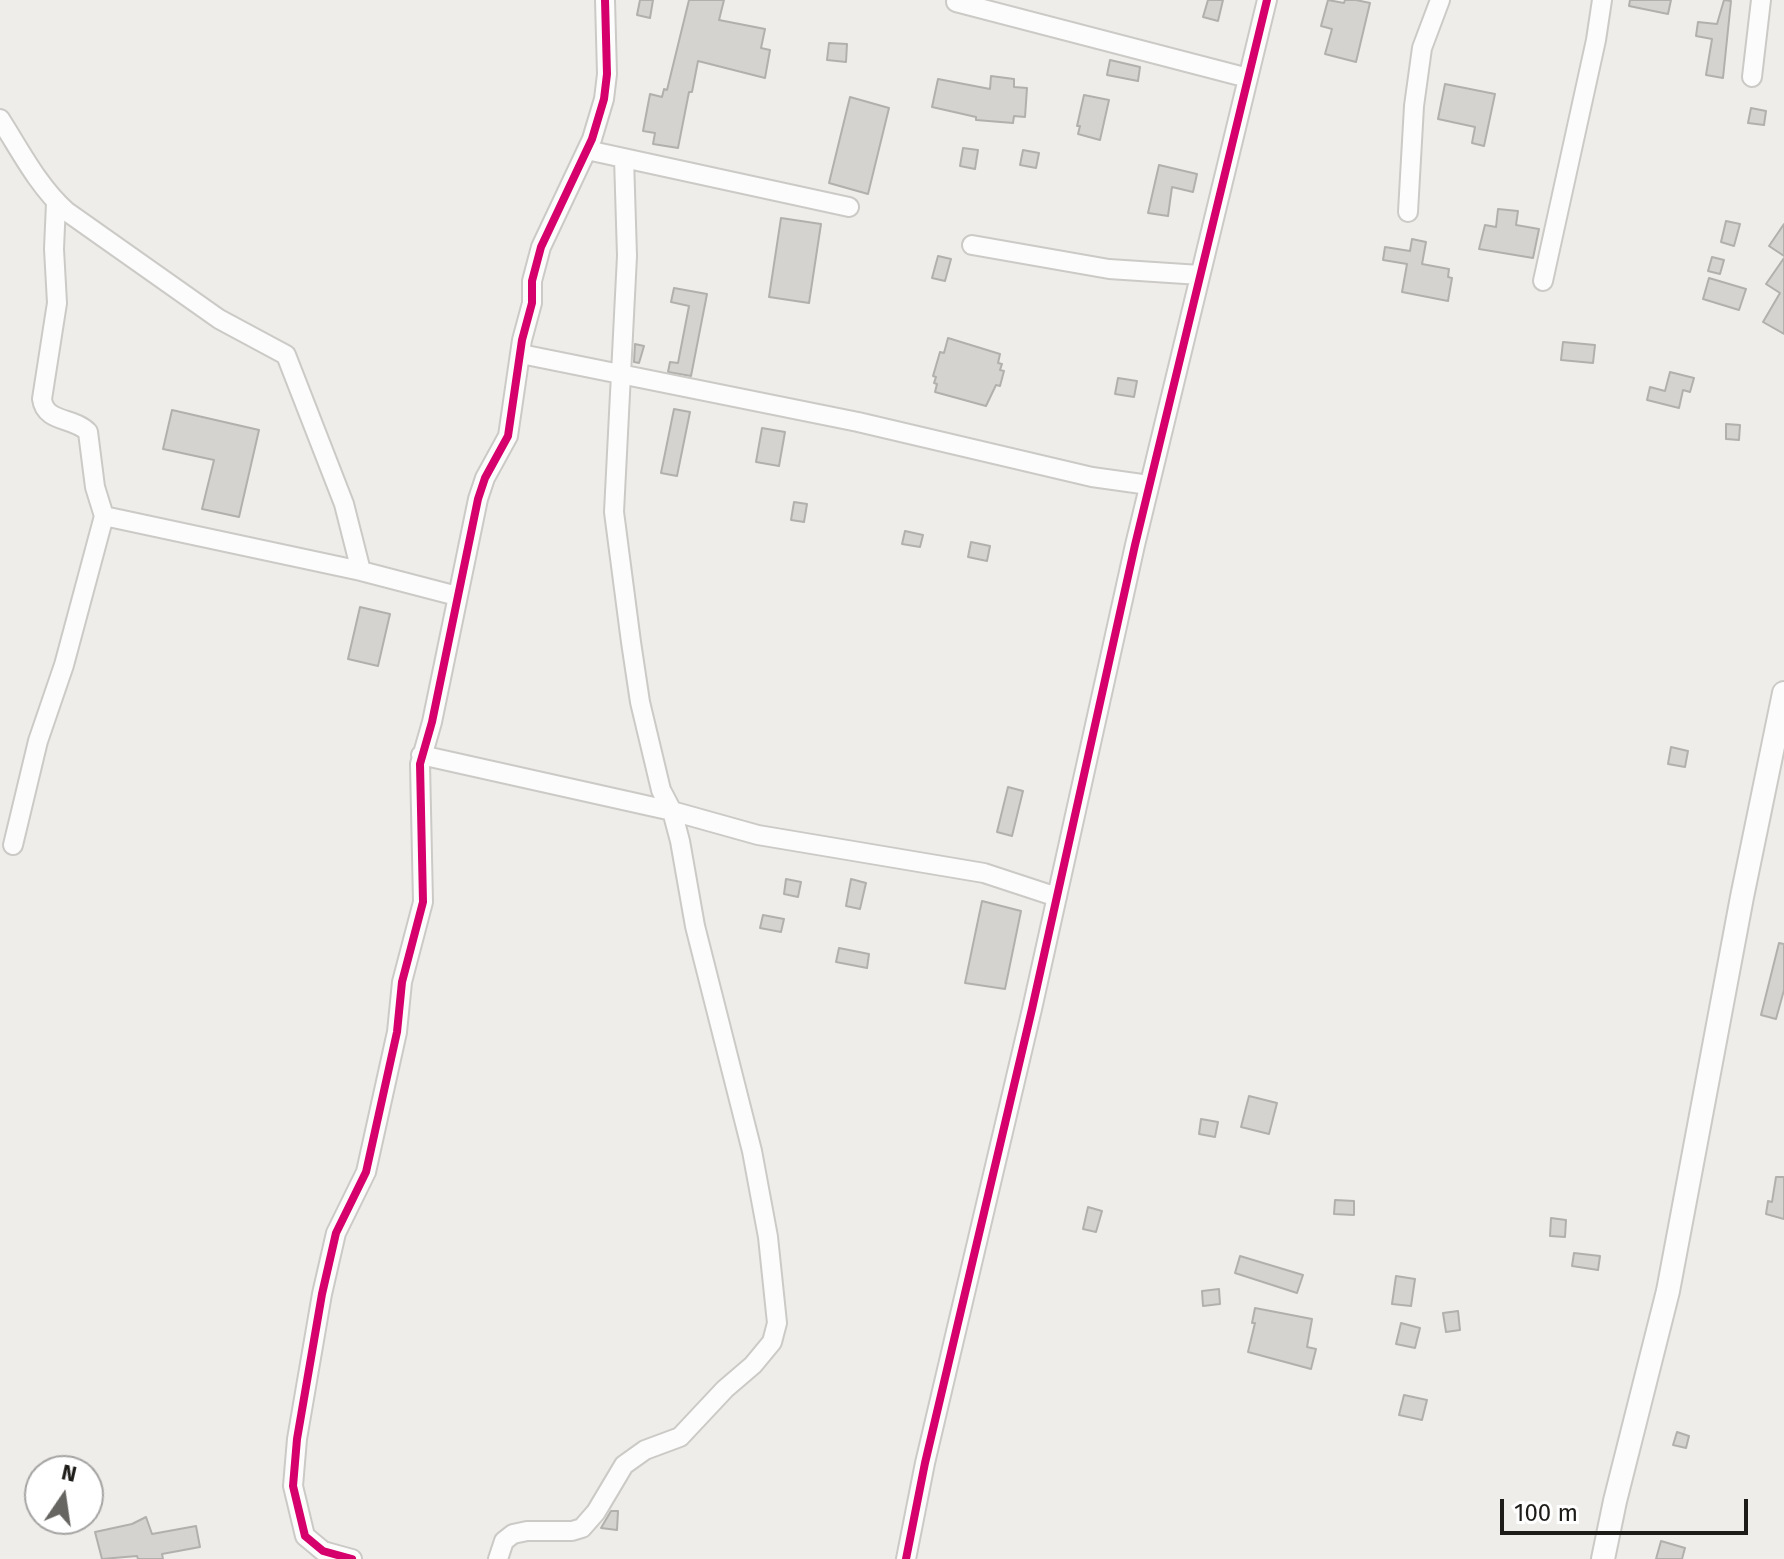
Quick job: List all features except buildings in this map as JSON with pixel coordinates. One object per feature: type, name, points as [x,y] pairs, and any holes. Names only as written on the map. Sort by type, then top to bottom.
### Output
[{"type":"main road","points":[[1603,1559],[1668,1291],[1784,693]]},
{"type":"street","points":[[352,1559],[323,1551],[305,1536],[293,1486],[295,1455],[322,1294],[336,1233],[352,1204],[369,1160],[397,1032],[402,982],[423,902],[421,755],[432,722],[478,499],[485,478],[508,436],[522,340],[532,303],[532,281],[541,247],[587,150],[604,99],[607,74],[605,0]]},
{"type":"street","points":[[906,1559],[925,1463],[1149,485],[1267,0]]},
{"type":"street","points":[[1408,212],[1414,106],[1422,48],[1440,0]]},
{"type":"street","points":[[1543,281],[1602,0]]},
{"type":"street","points":[[1752,77],[1761,0]]},
{"type":"street","points":[[956,2],[1248,78]]},
{"type":"street","points":[[0,119],[56,203],[219,319],[286,355],[344,504],[361,571]]},
{"type":"street","points":[[587,150],[849,207]]},
{"type":"street","points":[[498,1559],[504,1541],[513,1534],[582,1528],[596,1512],[624,1465],[645,1450],[680,1437],[725,1389],[753,1365],[772,1342],[777,1323],[768,1237],[752,1151],[710,991],[672,811],[661,790],[640,702],[614,512],[627,256],[624,158]]},
{"type":"street","points":[[13,845],[38,741],[64,665],[104,516],[95,487],[88,432],[82,426],[48,413],[43,408],[57,303],[54,249],[56,203]]},
{"type":"street","points":[[972,245],[1109,269],[1200,275]]},
{"type":"street","points":[[521,354],[858,422],[1092,477],[1149,485]]},
{"type":"street","points":[[104,516],[361,571],[457,596]]},
{"type":"street","points":[[421,755],[672,811],[758,835],[984,873],[1057,897]]},
{"type":"cycle path","points":[[352,1559],[323,1551],[305,1536],[293,1486],[297,1439],[322,1294],[336,1233],[366,1172],[397,1032],[402,982],[423,902],[420,764],[432,722],[478,499],[485,478],[508,436],[522,340],[532,303],[532,281],[541,247],[592,139],[604,99],[607,74],[605,0]]},
{"type":"cycle path","points":[[906,1559],[925,1463],[1032,1009],[1135,545],[1267,0]]}]
